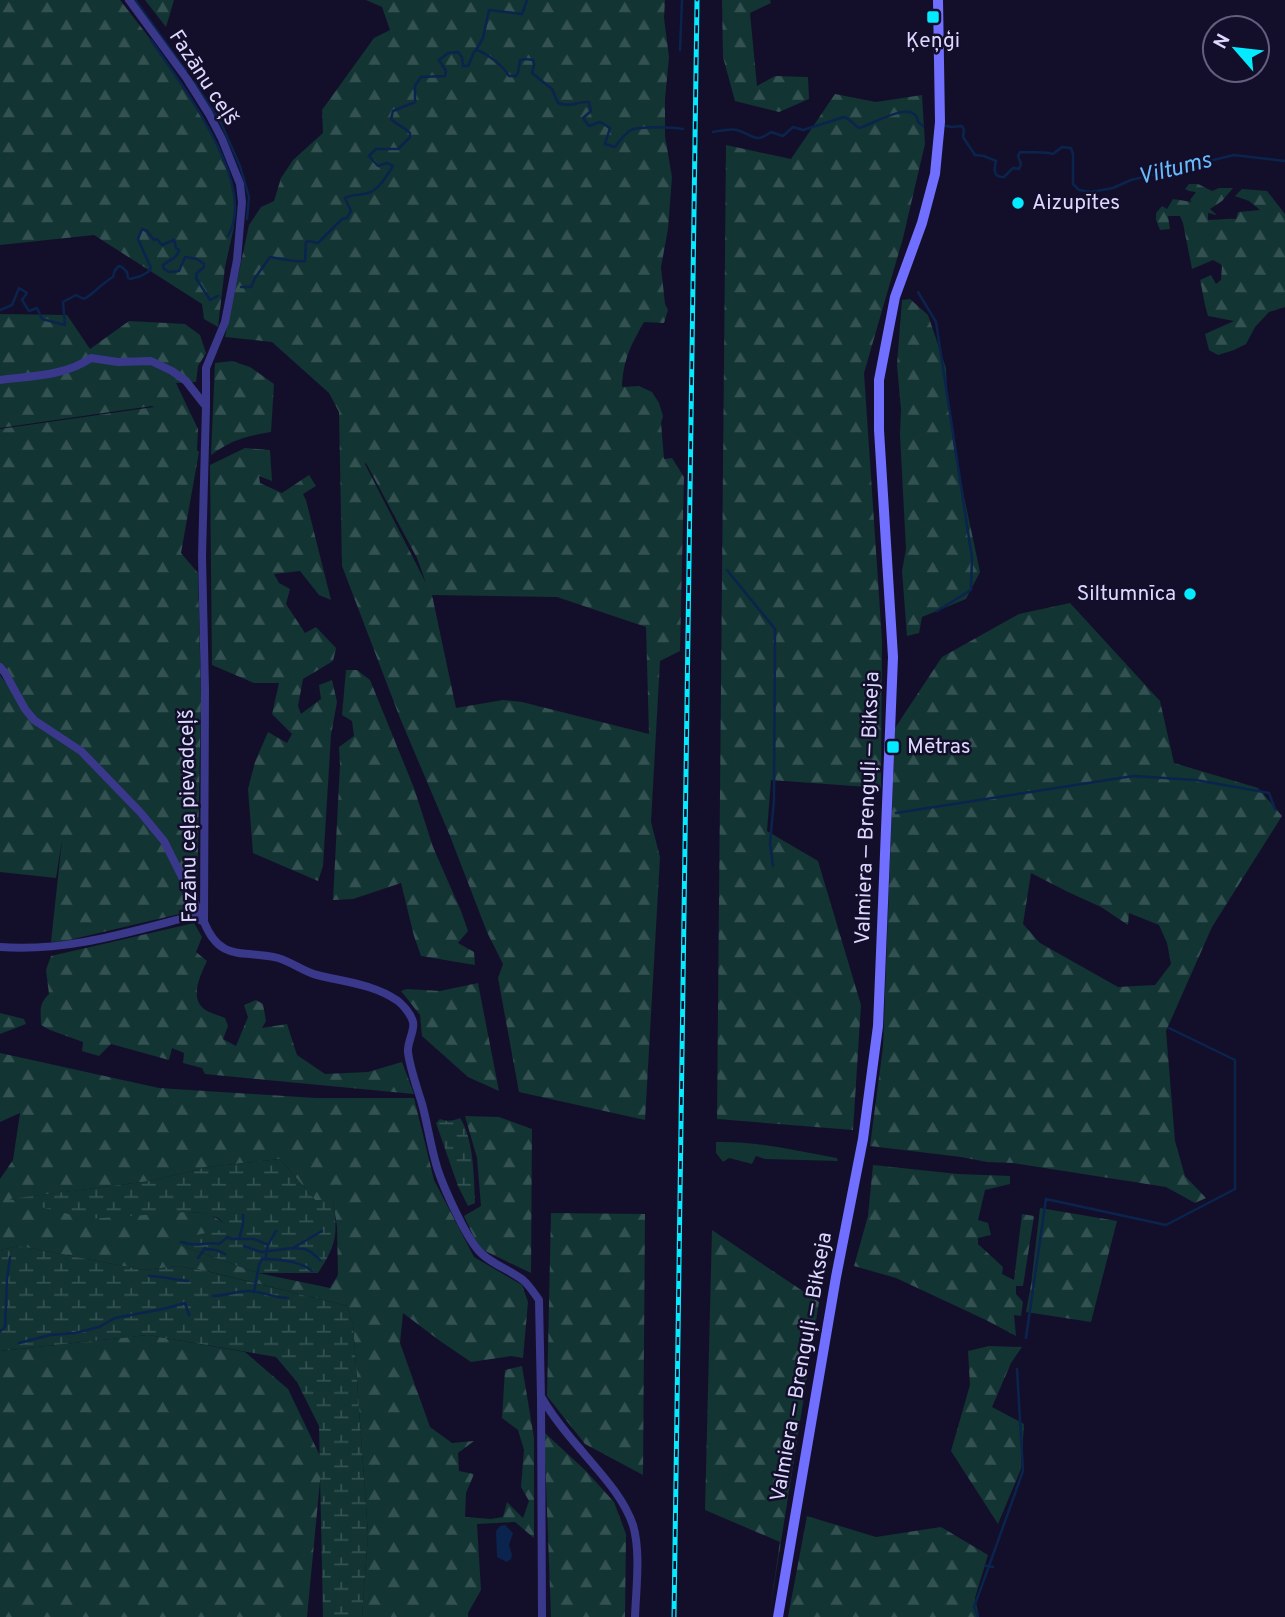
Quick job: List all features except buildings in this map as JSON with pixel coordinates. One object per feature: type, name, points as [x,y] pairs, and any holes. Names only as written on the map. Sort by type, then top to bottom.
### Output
[{"type":"main road","name":"Valmiera — Brenguļi — Bikseja","points":[[778,1617],[836,1278],[863,1139],[878,1026],[893,657],[879,430],[879,380],[895,297],[922,223],[935,174],[940,122],[938,0]]},
{"type":"street","name":"Fazānu ceļš","points":[[129,0],[209,114],[240,184],[242,202],[237,260],[225,322],[216,344]]},
{"type":"street","name":"Fazānu ceļa pievadceļš","points":[[216,344],[206,368],[202,544],[205,690],[204,922],[215,942],[235,954],[265,955],[283,960],[314,975],[364,985],[400,1002],[411,1016],[414,1024],[408,1055],[435,1164],[474,1246],[484,1256],[522,1279],[539,1300],[542,1617]]},
{"type":"street","points":[[0,380],[63,372],[80,366],[91,358],[118,362],[151,361],[186,381],[206,407]]},
{"type":"street","points":[[0,667],[34,720],[81,751],[164,841],[204,922]]},
{"type":"street","points":[[0,947],[47,948],[73,945],[188,917],[204,922]]},
{"type":"street","points":[[541,1398],[614,1489],[626,1510],[633,1527],[637,1559],[635,1617]]},
{"type":"green space","points":[[0,0],[120,0],[151,40],[210,129],[229,173],[234,199],[234,227],[225,267],[218,327],[204,319],[202,304],[94,235],[0,245]]},
{"type":"green space","points":[[145,0],[174,0],[166,27]]},
{"type":"green space","points":[[366,0],[665,0],[664,18],[669,57],[665,136],[672,177],[668,229],[661,267],[668,310],[664,323],[644,322],[628,353],[622,387],[639,386],[652,392],[663,416],[661,423],[664,459],[672,458],[684,477],[680,651],[660,661],[651,822],[660,857],[645,1120],[519,1092],[498,978],[503,964],[487,932],[400,718],[342,566],[339,412],[329,393],[272,342],[225,337],[249,225],[261,207],[274,201],[281,178],[293,160],[323,133],[322,110],[374,38],[390,30],[382,7]],"holes":[[[365,464],[417,558],[426,583]],[[432,595],[557,597],[646,627],[649,734],[522,702],[503,700],[456,708]]]},
{"type":"green space","points":[[722,0],[770,0],[771,3],[750,13],[757,86],[775,76],[808,77],[809,99],[779,112],[735,101],[723,57]]},
{"type":"green space","points":[[835,94],[876,102],[922,95],[925,144],[903,238],[864,373],[882,640],[881,788],[771,780],[767,831],[818,861],[861,1005],[853,1130],[717,1119],[726,145],[791,159]]},
{"type":"green space","points":[[1189,184],[1198,184],[1212,191],[1233,188],[1222,201],[1210,209],[1217,215],[1208,213],[1208,220],[1236,219],[1238,212],[1260,210],[1249,201],[1235,196],[1242,189],[1267,191],[1285,214],[1285,307],[1269,312],[1255,327],[1246,344],[1218,355],[1209,350],[1205,334],[1234,321],[1208,316],[1200,280],[1211,275],[1216,284],[1221,280],[1222,265],[1213,260],[1192,269],[1180,216],[1168,216],[1170,229],[1160,230],[1156,220],[1156,213],[1162,206],[1167,209],[1173,199],[1192,202],[1190,200],[1196,192],[1185,189]]},
{"type":"green space","points":[[910,299],[928,315],[946,368],[955,454],[980,572],[966,599],[922,617],[919,633],[907,636],[902,571],[906,549],[897,365],[902,300]]},
{"type":"green space","points":[[0,314],[67,315],[90,349],[129,321],[185,324],[200,335],[206,353],[198,366],[196,382],[176,383],[198,429],[199,452],[181,553],[198,573],[201,698],[197,897],[165,839],[80,746],[34,716],[0,663],[0,429],[154,407],[0,428]]},
{"type":"green space","points":[[232,361],[250,367],[274,384],[271,432],[239,439],[211,455],[215,363]]},
{"type":"green space","points":[[245,448],[270,450],[272,481],[259,476],[260,483],[282,493],[309,475],[316,486],[303,494],[331,600],[319,595],[300,571],[274,574],[279,583],[290,589],[286,604],[305,633],[316,627],[336,648],[333,661],[303,679],[298,706],[301,714],[321,699],[319,685],[332,680],[337,702],[331,735],[323,866],[318,881],[253,853],[248,789],[255,762],[268,732],[287,743],[292,734],[272,714],[279,683],[254,683],[212,665],[210,465]]},
{"type":"green space","points":[[1070,603],[1160,701],[1174,763],[1258,788],[1282,816],[1212,927],[1166,1031],[1175,1141],[1185,1176],[1206,1198],[1195,1203],[1166,1187],[1013,1163],[870,1146],[883,1047],[895,728],[942,657],[1019,614]],"holes":[[[1031,873],[1101,907],[1128,925],[1129,913],[1159,925],[1167,943],[1171,964],[1155,985],[1118,987],[1040,943],[1023,924]]]},
{"type":"green space","points":[[346,670],[357,670],[370,680],[468,931],[458,943],[474,952],[475,965],[421,956],[401,883],[353,899],[333,900],[339,747],[354,736],[352,721],[342,715]]},
{"type":"green space","points":[[0,675],[20,707],[85,758],[163,843],[195,906],[192,911],[51,942],[62,840],[56,878],[0,872]]},
{"type":"green space","points":[[194,923],[202,937],[196,952],[207,961],[198,985],[197,998],[204,1009],[225,1018],[228,1026],[223,1039],[236,1046],[248,1017],[244,1005],[256,1000],[263,1004],[266,1021],[262,1028],[287,1024],[297,1055],[325,1074],[368,1072],[402,1062],[414,1094],[205,1074],[202,1068],[183,1063],[184,1053],[172,1048],[169,1060],[111,1044],[99,1056],[82,1051],[83,1042],[41,1025],[42,1005],[49,994],[46,970],[51,956]]},
{"type":"green space","points":[[478,983],[499,1091],[468,1077],[422,1036],[420,1015],[401,991],[440,991]]},
{"type":"green space","points":[[0,1013],[24,1019],[26,1024],[0,1034]]},
{"type":"green space","points":[[0,1053],[159,1088],[315,1098],[414,1098],[434,1180],[474,1257],[522,1285],[528,1302],[523,1358],[511,1356],[471,1362],[403,1313],[400,1343],[430,1427],[452,1443],[474,1441],[458,1453],[459,1471],[474,1474],[466,1493],[465,1517],[503,1517],[507,1502],[523,1518],[529,1501],[521,1487],[524,1450],[518,1430],[502,1418],[505,1370],[522,1366],[534,1438],[534,1538],[515,1522],[477,1524],[481,1590],[468,1617],[362,1617],[368,1534],[353,1324],[347,1306],[178,1266],[144,1270],[19,1246],[0,1250],[0,1179],[13,1160],[20,1113],[0,1122]],"holes":[[[280,1159],[315,1200],[333,1200],[337,1227],[338,1275],[330,1288],[258,1273],[182,1246],[229,1227],[206,1214],[11,1199],[150,1181],[207,1167]]]},
{"type":"green space","points":[[465,1116],[499,1117],[532,1129],[531,1273],[479,1248],[464,1216],[481,1206],[477,1158]]},
{"type":"green space","points":[[460,1118],[471,1148],[474,1171],[475,1203],[468,1206],[458,1186],[436,1123],[440,1119],[450,1121]]},
{"type":"green space","points":[[716,1142],[777,1147],[837,1158],[838,1161],[765,1159],[756,1156],[752,1164],[729,1158],[723,1162],[716,1153]]},
{"type":"green space","points":[[280,1159],[315,1200],[333,1200],[335,1238],[318,1273],[258,1273],[182,1246],[176,1239],[228,1227],[218,1218],[202,1213],[88,1219],[9,1199],[150,1181],[207,1167]]},
{"type":"green space","points":[[873,1165],[958,1174],[1010,1176],[1010,1184],[985,1190],[978,1220],[988,1223],[991,1235],[978,1238],[978,1244],[1003,1267],[1002,1274],[1014,1280],[1022,1214],[1034,1216],[1023,1286],[1016,1286],[1016,1294],[1023,1302],[1021,1316],[1014,1315],[1016,1336],[896,1278],[854,1266],[868,1216]]},
{"type":"green space","points":[[1040,1208],[1117,1221],[1091,1322],[1026,1312]]},
{"type":"green space","points":[[551,1213],[645,1214],[643,1475],[585,1444],[547,1396]]},
{"type":"green space","points":[[712,1230],[819,1302],[769,1617],[780,1542],[705,1510]]},
{"type":"green space","points":[[19,1246],[144,1270],[178,1266],[206,1271],[347,1306],[353,1324],[368,1534],[362,1617],[323,1617],[319,1426],[297,1382],[276,1357],[148,1335],[0,1351],[0,1250]]},
{"type":"green space","points":[[148,1335],[245,1352],[288,1389],[322,1460],[307,1617],[0,1617],[0,1351]]},
{"type":"green space","points":[[989,1346],[1022,1347],[1011,1363],[992,1407],[1024,1424],[1021,1469],[998,1524],[951,1451],[970,1385],[968,1351]]},
{"type":"green space","points":[[545,1433],[586,1471],[614,1502],[626,1534],[625,1617],[551,1617]]},
{"type":"green space","points":[[807,1516],[876,1537],[941,1527],[988,1555],[975,1598],[979,1617],[788,1617]]},
{"type":"water","points":[[505,1525],[513,1533],[509,1545],[512,1555],[507,1562],[497,1557],[496,1531]]},
{"type":"waterway","points":[[135,0],[186,71]]},
{"type":"waterway","points":[[476,50],[483,38],[489,10],[522,14],[527,0]]},
{"type":"waterway","points":[[680,50],[682,0]]},
{"type":"waterway","points":[[151,40],[196,107],[225,162],[233,189],[235,214],[228,236]]},
{"type":"waterway","name":"Viltums","points":[[241,287],[251,287],[270,257],[305,261],[306,242],[318,243],[342,219],[347,218],[351,211],[345,198],[368,193],[379,186],[393,166],[387,163],[378,166],[369,156],[376,149],[398,149],[410,137],[410,133],[391,119],[393,111],[415,102],[415,86],[421,77],[445,76],[446,71],[439,60],[448,53],[458,52],[463,66],[468,66],[474,52],[480,51],[494,60],[509,76],[516,76],[520,60],[533,60],[532,73],[552,89],[558,103],[567,105],[589,102],[591,111],[583,118],[589,126],[600,122],[610,128],[605,144],[615,147],[626,133],[635,129],[683,129]]},
{"type":"waterway","points":[[194,82],[221,123],[240,166],[249,197],[247,219]]},
{"type":"waterway","name":"Viltums","points":[[713,132],[734,129],[758,138],[771,132],[783,136],[793,127],[803,130],[844,117],[859,128],[901,112],[915,115],[923,126]]},
{"type":"waterway","name":"Viltums","points":[[946,126],[962,126],[963,137],[975,155],[996,161],[995,172],[1000,177],[1004,177],[1013,168],[1019,169],[1020,152],[1053,154],[1062,147],[1071,148],[1073,184],[1079,190],[1091,192],[1234,155],[1285,161]]},
{"type":"waterway","name":"Viltums","points":[[0,310],[12,305],[19,288],[27,293],[22,300],[29,311],[37,308],[42,319],[65,325],[63,302],[76,295],[84,299],[88,297],[113,277],[119,266],[127,272],[130,279],[148,272],[151,268],[138,239],[142,229],[162,245],[174,240],[178,253],[163,265],[164,269],[169,272],[179,271],[185,257],[197,259],[204,267],[197,273],[196,278],[210,300],[218,296]]},
{"type":"waterway","points":[[918,292],[936,322],[972,558],[971,590],[937,611]]},
{"type":"waterway","points":[[727,570],[775,629],[774,800],[770,843],[773,866]]},
{"type":"waterway","points":[[896,813],[1133,776],[1196,780],[1269,793],[1275,809]]},
{"type":"waterway","points":[[1026,1338],[1046,1199],[1166,1225],[1235,1189],[1235,1060],[1169,1028]]},
{"type":"waterway","points":[[239,1239],[243,1215]]},
{"type":"waterway","points":[[266,1259],[267,1248],[276,1231]]},
{"type":"waterway","points":[[293,1248],[322,1231]]},
{"type":"waterway","points":[[181,1242],[219,1244],[228,1237],[254,1239],[268,1245]]},
{"type":"waterway","points":[[244,1246],[261,1252],[305,1249],[320,1260]]},
{"type":"waterway","points":[[198,1258],[205,1248]]},
{"type":"waterway","points":[[205,1249],[225,1254]]},
{"type":"waterway","points":[[0,1331],[5,1327],[10,1257]]},
{"type":"waterway","points":[[254,1292],[262,1259],[295,1263],[312,1271]]},
{"type":"waterway","points":[[149,1276],[188,1281]]},
{"type":"waterway","points":[[213,1296],[248,1291],[288,1298]]},
{"type":"waterway","points":[[19,1343],[50,1335],[75,1333],[99,1327],[115,1318],[185,1303],[189,1315]]},
{"type":"waterway","points":[[985,1566],[989,1566],[1023,1471],[1017,1369]]},
{"type":"waterway","points":[[978,1617],[974,1607],[989,1566],[993,1567]]},
{"type":"railway","points":[[674,1617],[697,0]]},
{"type":"place","name":"Ķeņģi","points":[[933,17]]},
{"type":"place","name":"Aizupītes","points":[[1018,203]]},
{"type":"place","name":"Siltumnīca","points":[[1190,594]]},
{"type":"place","name":"Mētras","points":[[893,747]]}]
